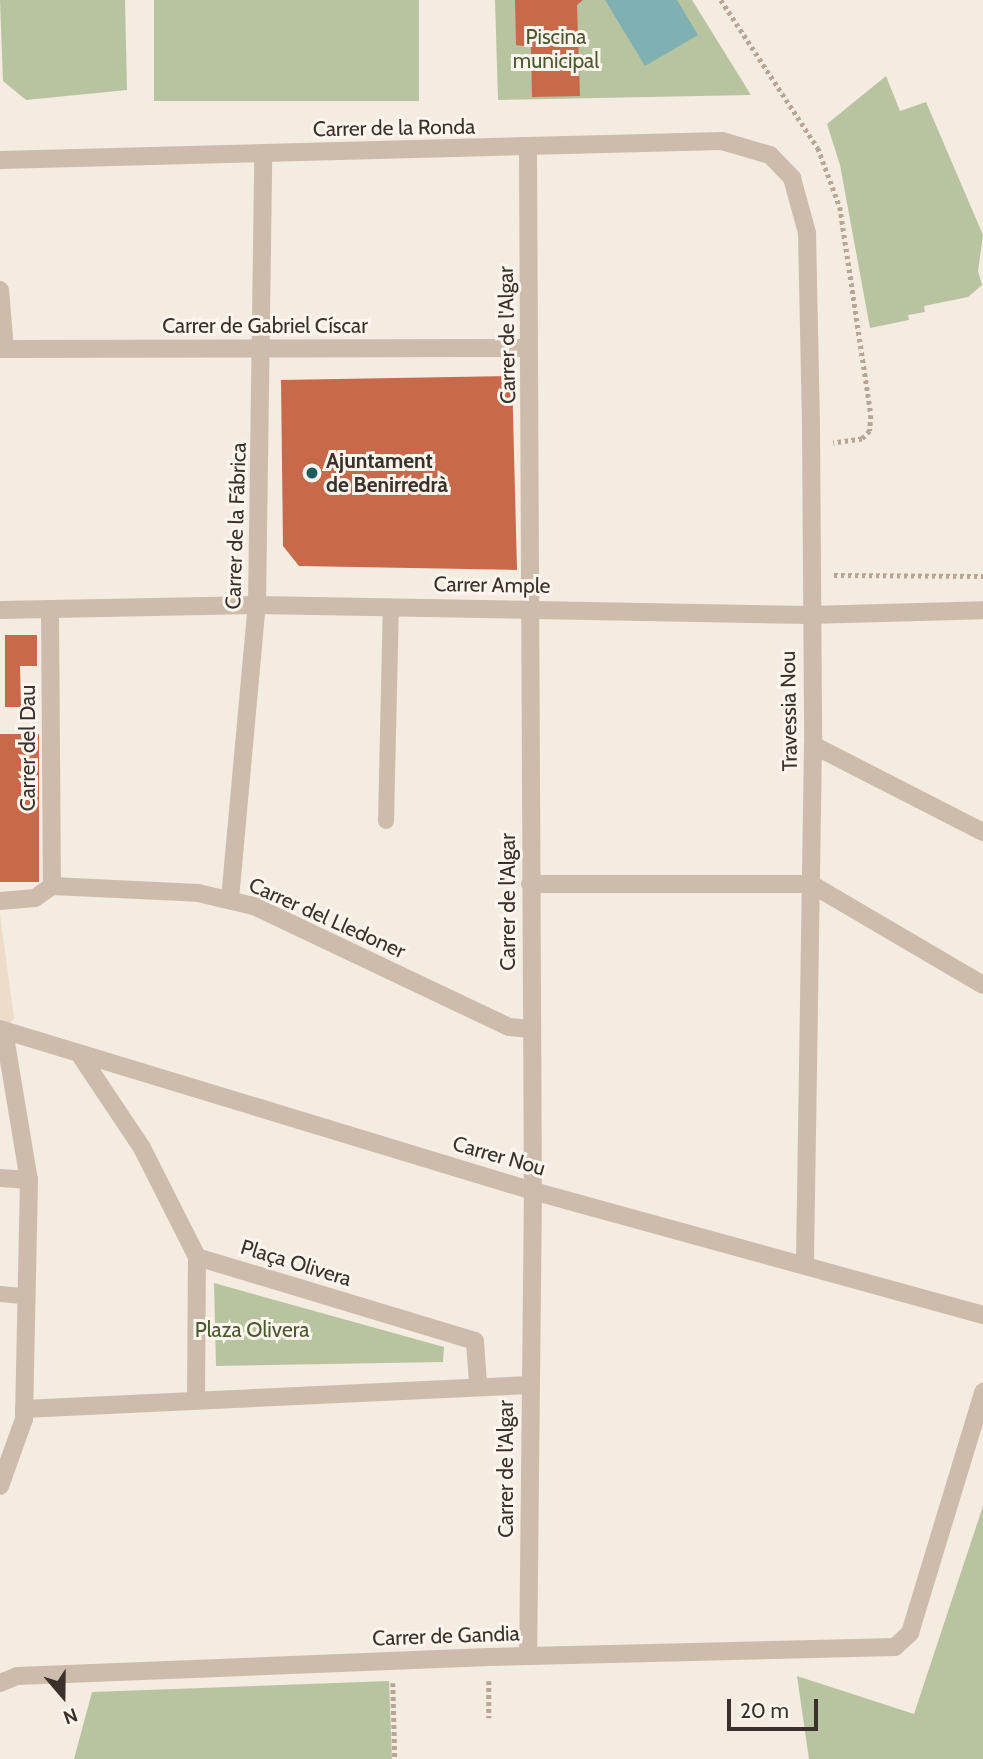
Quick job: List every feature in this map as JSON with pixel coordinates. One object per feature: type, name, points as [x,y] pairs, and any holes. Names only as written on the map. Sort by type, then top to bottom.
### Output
[{"type":"street","name":"Carrer de la Ronda","points":[[0,160],[722,141],[748,145],[782,166]]},
{"type":"street","name":"Carrer de l'Algar","points":[[528,148],[533,608],[530,884],[533,1191],[528,1655]]},
{"type":"street","name":"Carrer de la Fábrica","points":[[230,899],[257,605],[264,349],[262,154]]},
{"type":"street","name":"Travessia Nou","points":[[782,166],[799,193],[807,233],[809,615],[813,746],[805,1262]]},
{"type":"street","points":[[0,290],[3,349]]},
{"type":"street","name":"Carrer de Gabriel Císcar","points":[[3,349],[529,348]]},
{"type":"street","name":"Carrer Ample","points":[[0,610],[257,605],[809,615],[983,610]]},
{"type":"street","name":"Carrer del Dau","points":[[50,609],[52,886]]},
{"type":"street","points":[[813,746],[983,832]]},
{"type":"street","points":[[530,884],[811,884],[983,985]]},
{"type":"street","points":[[0,901],[35,898],[52,886]]},
{"type":"street","name":"Carrer del Lledoner","points":[[52,886],[121,886],[230,899],[254,906],[509,1027],[531,1028]]},
{"type":"street","points":[[0,1486],[24,1409],[29,1180],[2,1030]]},
{"type":"street","name":"Carrer Nou","points":[[2,1030],[82,1058],[533,1191],[805,1262],[983,1315]]},
{"type":"street","points":[[82,1058],[142,1148],[197,1257],[196,1398]]},
{"type":"street","points":[[0,1178],[29,1180]]},
{"type":"street","name":"Plaça Olivera","points":[[197,1257],[475,1340],[478,1384]]},
{"type":"street","points":[[24,1409],[478,1384],[529,1385]]},
{"type":"street","name":"Carrer de Gandia","points":[[0,1683],[16,1676],[528,1655],[895,1647],[910,1633],[983,1392]]},
{"type":"lane","points":[[386,821],[391,607]]},
{"type":"lane","points":[[0,1294],[25,1296]]},
{"type":"path","points":[[809,574],[983,576]]},
{"type":"path","points":[[392,1661],[395,1759]]},
{"type":"path","points":[[489,1682],[489,1718]]},
{"type":"green space","points":[[0,0],[125,0],[127,90],[26,100],[3,81]]},
{"type":"green space","points":[[154,0],[419,0],[419,101],[154,101]]},
{"type":"green space","name":"Piscina municipal","points":[[495,0],[692,0],[751,95],[498,100]]},
{"type":"green space","points":[[886,76],[900,111],[926,102],[983,235],[978,271],[982,285],[968,297],[924,306],[925,312],[908,315],[909,320],[870,328],[840,165],[827,124]]},
{"type":"green space","name":"Plaza Olivera","points":[[214,1283],[444,1347],[443,1362],[216,1366]]},
{"type":"green space","points":[[983,1506],[983,1759],[809,1759],[797,1676],[914,1714]]},
{"type":"green space","points":[[389,1681],[392,1759],[74,1759],[92,1692]]},
{"type":"shaded area","points":[[0,915],[14,1018],[0,1035]]},
{"type":"water","points":[[605,0],[677,0],[698,35],[645,66]]},
{"type":"building","points":[[515,0],[583,0],[577,5],[580,96],[532,97],[531,47],[516,45]]},
{"type":"building","points":[[512,376],[517,570],[299,566],[283,546],[281,380]]},
{"type":"building","points":[[5,635],[37,635],[37,666],[20,666],[21,707],[5,707]]},
{"type":"building","points":[[0,734],[39,734],[39,882],[0,882]]},
{"type":"place","name":"Ajuntament de Benirredrà","points":[[312,473]]}]
